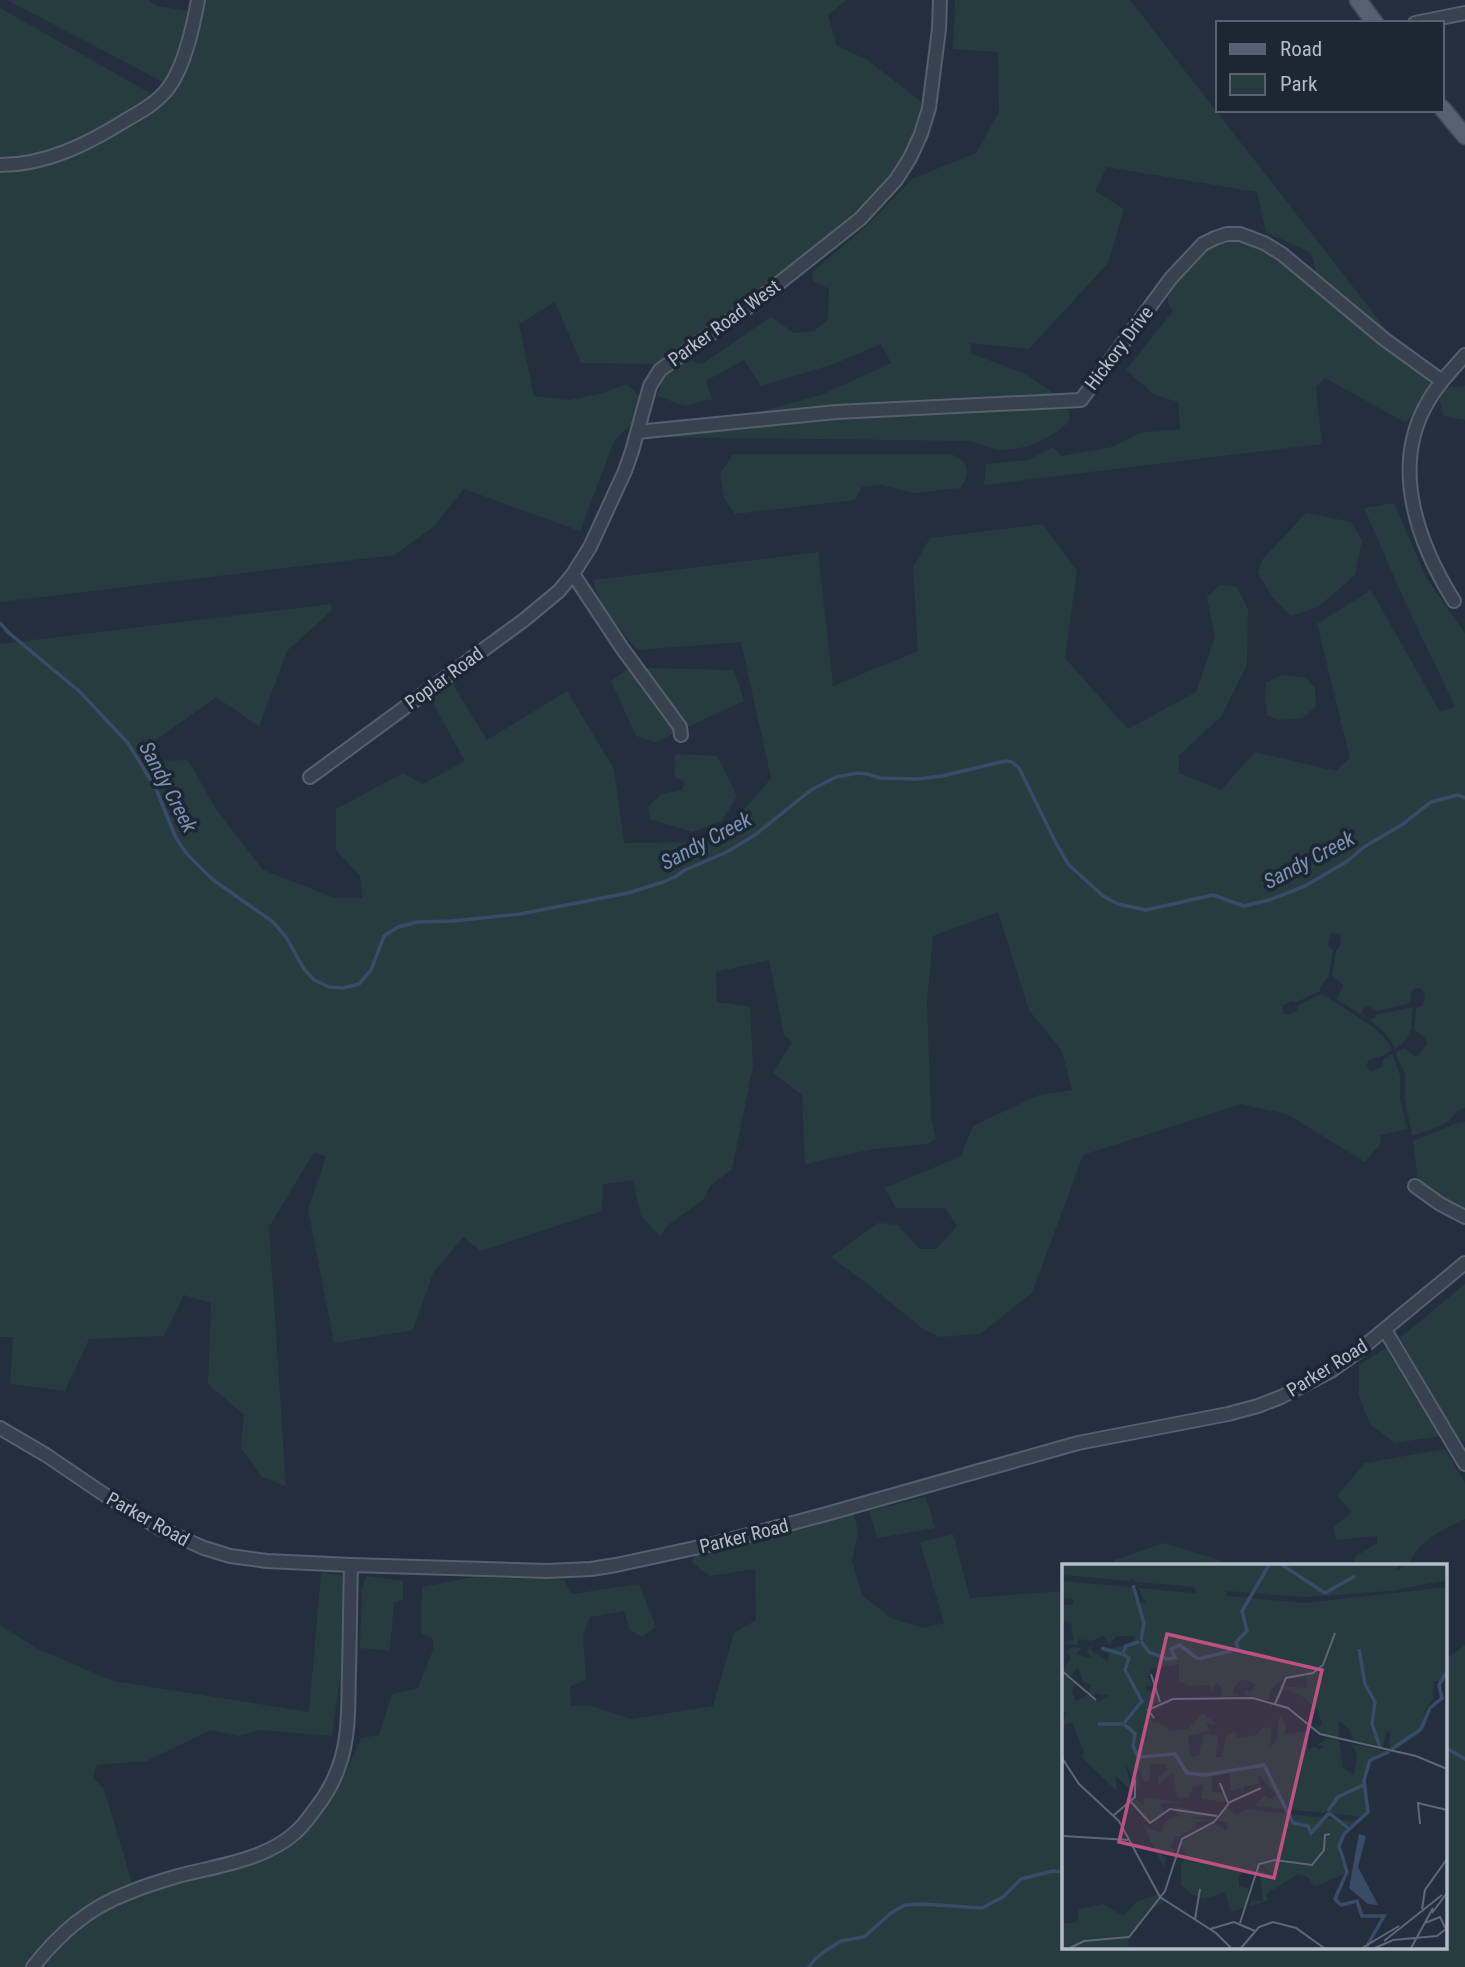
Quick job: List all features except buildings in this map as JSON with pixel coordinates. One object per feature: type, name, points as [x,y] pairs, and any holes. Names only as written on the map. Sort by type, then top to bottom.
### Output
[{"type":"main road","points":[[1358,0],[1374,21]]},
{"type":"main road","points":[[1444,110],[1465,136]]},
{"type":"street","points":[[0,165],[33,163],[72,149],[111,130],[159,98],[177,74],[198,0]]},
{"type":"street","name":"Parker Road West","points":[[573,574],[590,547],[620,482],[632,451],[650,386],[664,366],[754,303],[860,219],[896,180],[911,158],[929,108],[940,0]]},
{"type":"street","points":[[1425,21],[1465,13]]},
{"type":"street","name":"Hickory Drive","points":[[637,432],[836,412],[1081,400],[1171,278],[1203,244],[1227,234],[1245,235],[1282,254],[1384,339],[1442,381]]},
{"type":"street","points":[[1454,601],[1427,550],[1415,516],[1409,478],[1415,433],[1423,411],[1442,381],[1465,355]]},
{"type":"street","points":[[573,574],[622,648],[680,727],[681,735]]},
{"type":"street","name":"Poplar Road","points":[[310,778],[524,620],[559,591],[573,574]]},
{"type":"street","points":[[1415,1186],[1440,1204],[1465,1217]]},
{"type":"street","name":"Parker Road","points":[[0,1427],[148,1522],[194,1544],[230,1556],[267,1561],[351,1565],[561,1570],[615,1565],[680,1552],[830,1513],[1078,1443],[1258,1406],[1331,1371],[1465,1263]]},
{"type":"street","points":[[1385,1330],[1465,1464]]},
{"type":"street","points":[[33,1967],[58,1938],[93,1910],[126,1893],[179,1876],[245,1860],[281,1843],[295,1833],[311,1815],[328,1791],[344,1747],[348,1706],[351,1565]]},
{"type":"green space","points":[[7,0],[149,0],[157,6],[187,11],[180,52],[165,83]]},
{"type":"green space","points":[[206,0],[847,0],[828,15],[837,46],[866,59],[922,102],[908,151],[888,180],[849,220],[743,305],[658,364],[581,363],[555,302],[519,324],[534,396],[569,400],[599,394],[627,384],[640,397],[634,421],[614,441],[580,531],[464,489],[433,527],[395,555],[0,602],[0,169],[50,163],[100,145],[168,99],[194,55]]},
{"type":"green space","points":[[955,0],[1130,0],[1385,328],[1382,331],[1317,275],[1311,253],[1266,232],[1257,192],[1107,167],[1095,191],[1124,209],[1108,263],[1029,349],[971,343],[970,353],[1026,374],[1052,392],[1069,412],[1069,422],[1046,438],[1021,448],[1003,450],[970,441],[655,437],[657,421],[751,414],[821,395],[891,363],[881,344],[834,364],[761,386],[744,360],[706,381],[712,399],[685,406],[657,396],[664,374],[685,359],[702,364],[771,317],[794,333],[814,331],[828,319],[829,289],[813,281],[812,272],[863,229],[912,179],[976,153],[999,112],[998,52],[953,49]]},
{"type":"green space","points":[[0,8],[150,93],[148,101],[60,149],[28,160],[0,162]]},
{"type":"green space","points":[[1232,238],[1250,239],[1277,254],[1378,342],[1429,376],[1429,390],[1406,423],[1325,378],[1316,387],[1322,444],[984,485],[986,464],[1028,460],[1053,447],[1062,456],[1112,447],[1139,433],[1180,429],[1178,402],[1155,395],[1126,370],[1173,311],[1167,301],[1173,284],[1202,249]]},
{"type":"green space","points":[[1465,386],[1465,420],[1443,416],[1439,397],[1445,388]]},
{"type":"green space","points":[[733,454],[951,454],[965,464],[967,473],[960,488],[915,493],[881,485],[862,487],[855,500],[735,514],[724,498],[720,474]]},
{"type":"green space","points":[[1394,503],[1427,579],[1465,633],[1465,1108],[1457,1111],[1449,1121],[1412,1136],[1406,1105],[1405,1075],[1396,1054],[1404,1049],[1417,1057],[1427,1043],[1425,1037],[1414,1030],[1416,1008],[1423,1005],[1425,994],[1422,989],[1415,988],[1411,993],[1410,1003],[1377,1011],[1368,1006],[1362,1009],[1362,1014],[1370,1020],[1376,1015],[1413,1007],[1408,1036],[1395,1049],[1377,1026],[1336,999],[1343,985],[1332,975],[1336,951],[1341,941],[1339,934],[1332,933],[1328,946],[1333,950],[1329,976],[1320,991],[1282,1006],[1284,1014],[1297,1011],[1298,1005],[1322,994],[1372,1026],[1385,1038],[1392,1050],[1370,1059],[1367,1067],[1371,1071],[1383,1066],[1383,1060],[1392,1054],[1400,1075],[1400,1098],[1407,1129],[1380,1135],[1381,1143],[1365,1162],[1287,1114],[1241,1104],[1083,1155],[1032,1293],[980,1334],[940,1337],[923,1329],[831,1257],[878,1223],[898,1225],[920,1249],[936,1249],[957,1226],[945,1208],[896,1208],[885,1188],[961,1156],[973,1126],[1039,1095],[1072,1090],[1062,1051],[1029,1010],[998,912],[933,936],[927,1002],[931,1117],[936,1139],[927,1144],[873,1149],[805,1164],[802,1095],[773,1073],[792,1042],[784,1035],[769,960],[716,972],[717,1002],[750,1007],[753,1067],[732,1169],[710,1186],[703,1200],[668,1225],[660,1236],[641,1216],[633,1180],[603,1184],[602,1211],[481,1251],[463,1237],[433,1273],[413,1330],[334,1343],[308,1209],[326,1157],[314,1152],[269,1227],[286,1486],[262,1477],[241,1448],[244,1415],[208,1384],[211,1303],[184,1295],[164,1336],[89,1339],[65,1391],[10,1384],[13,1337],[0,1337],[0,644],[331,604],[332,610],[287,651],[259,726],[216,697],[142,750],[151,761],[188,760],[216,809],[263,870],[335,898],[362,898],[360,876],[336,850],[336,809],[403,773],[423,784],[465,761],[430,698],[452,683],[487,740],[567,691],[614,769],[624,843],[696,842],[728,829],[771,778],[741,642],[637,650],[600,603],[593,580],[818,552],[833,686],[918,651],[913,567],[930,538],[1042,524],[1077,571],[1065,658],[1128,729],[1196,692],[1215,637],[1207,597],[1220,585],[1237,587],[1248,609],[1247,665],[1221,717],[1179,755],[1179,773],[1221,790],[1255,752],[1336,771],[1350,758],[1317,624],[1371,590],[1440,712],[1455,706],[1364,508]]},
{"type":"green space","points":[[1306,513],[1351,522],[1362,540],[1355,575],[1318,607],[1291,616],[1273,598],[1258,573],[1262,560]]},
{"type":"green space","points":[[626,670],[734,670],[744,701],[655,742],[636,736],[611,681]]},
{"type":"green space","points":[[1283,675],[1306,678],[1315,688],[1316,707],[1302,718],[1278,720],[1267,715],[1266,682]]},
{"type":"green space","points":[[675,754],[717,756],[737,796],[722,821],[693,832],[650,819],[648,807],[661,794],[682,790],[685,782],[674,776]]},
{"type":"green space","points":[[1465,1122],[1465,1213],[1418,1180],[1413,1141]]},
{"type":"green space","points":[[1465,1284],[1465,1441],[1457,1439],[1400,1338]]},
{"type":"green space","points":[[1386,1348],[1440,1436],[1395,1443],[1370,1424],[1359,1396],[1359,1365]]},
{"type":"green space","points":[[1445,1449],[1465,1483],[1465,1519],[1424,1542],[1410,1564],[1354,1564],[1355,1557],[1377,1543],[1377,1536],[1336,1540],[1334,1527],[1352,1512],[1337,1496],[1365,1463]]},
{"type":"green space","points":[[926,1497],[935,1528],[877,1538],[869,1511]]},
{"type":"green space","points":[[854,1514],[858,1532],[852,1561],[862,1595],[891,1618],[924,1628],[944,1623],[920,1542],[953,1534],[970,1598],[1062,1591],[1062,1950],[1448,1950],[1448,1658],[1465,1645],[1465,1967],[45,1967],[63,1944],[113,1905],[140,1893],[251,1863],[291,1843],[307,1830],[338,1787],[361,1738],[379,1735],[392,1694],[418,1688],[433,1650],[433,1639],[421,1633],[422,1587],[474,1577],[564,1580],[572,1594],[639,1584],[656,1627],[642,1637],[630,1630],[624,1611],[590,1617],[583,1635],[586,1680],[570,1686],[571,1706],[592,1706],[631,1719],[713,1706],[734,1633],[756,1620],[755,1569],[710,1576],[692,1563],[693,1556]]},
{"type":"green space","points":[[1164,1543],[1232,1564],[1114,1564],[1115,1560]]},
{"type":"green space","points":[[321,1573],[342,1575],[344,1647],[332,1736],[260,1730],[239,1736],[210,1730],[147,1761],[97,1765],[93,1777],[104,1789],[133,1886],[87,1906],[56,1930],[26,1967],[0,1967],[0,1625],[38,1649],[113,1681],[309,1712]]},
{"type":"green space","points":[[367,1576],[403,1581],[403,1600],[394,1602],[390,1651],[360,1648],[362,1588]]},
{"type":"waterway","name":"Sandy Creek","points":[[0,623],[79,691],[128,743],[156,789],[176,838],[187,854],[212,879],[273,922],[286,937],[304,969],[314,980],[329,987],[343,988],[359,984],[371,970],[384,936],[398,927],[417,922],[520,914],[628,893],[663,882],[727,852],[755,835],[811,790],[836,777],[858,773],[880,778],[916,779],[942,776],[1005,761],[1012,762],[1019,768],[1068,864],[1103,896],[1118,904],[1146,910],[1213,895],[1244,906],[1269,900],[1305,886],[1346,862],[1431,802],[1458,795],[1465,798]]},
{"type":"waterway","name":"Sandy Creek","points":[[1448,1749],[1465,1759]]},
{"type":"waterway","name":"Sandy Creek","points":[[809,1967],[825,1951],[841,1941],[864,1937],[891,1913],[905,1905],[982,1908],[1003,1897],[1021,1879],[1053,1871],[1062,1872]]}]
